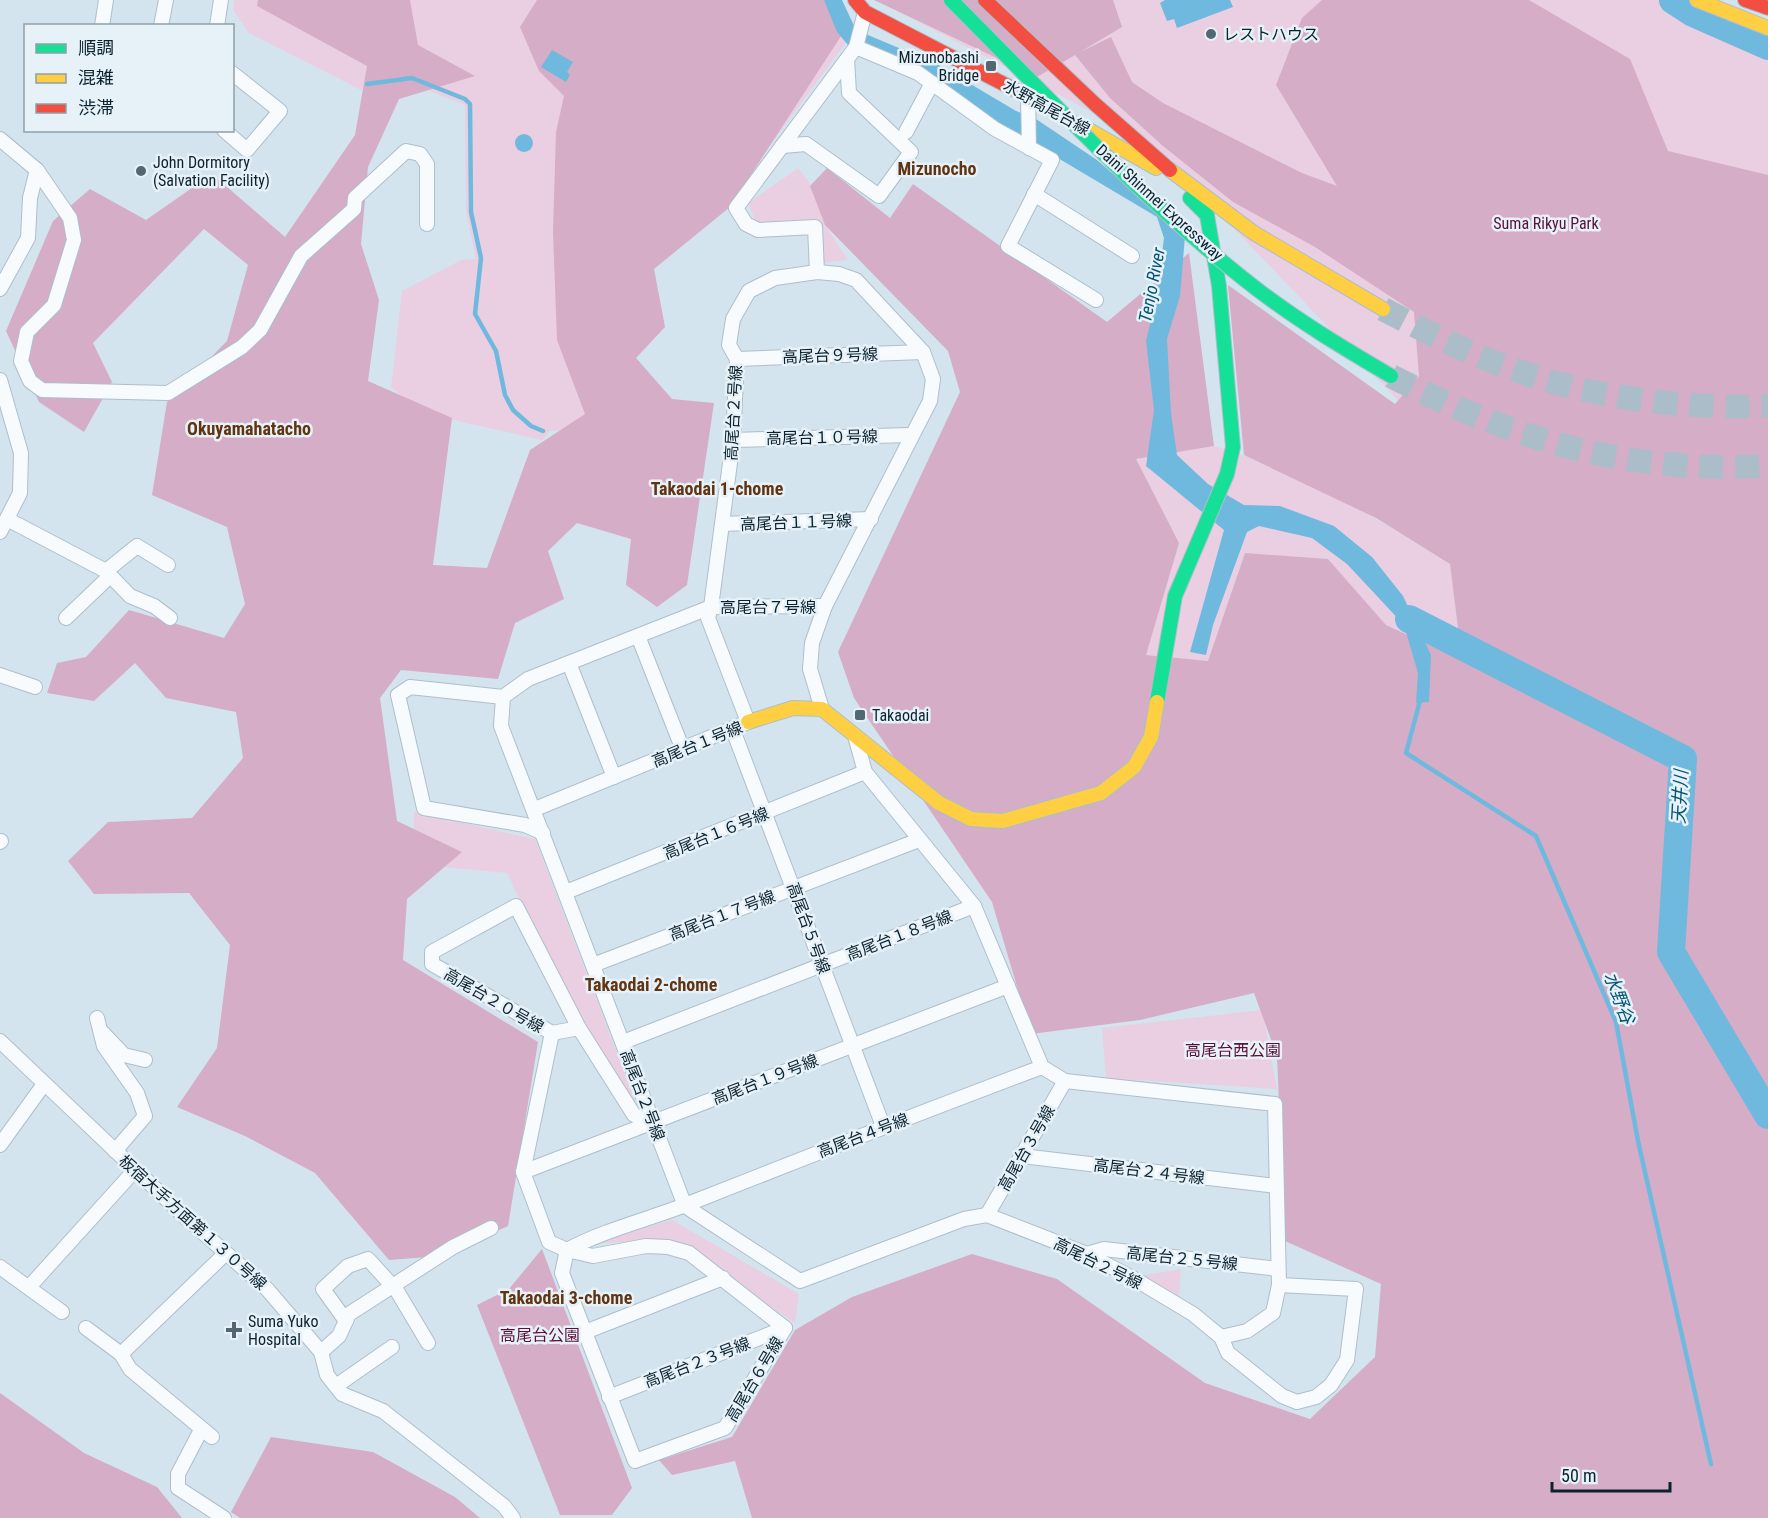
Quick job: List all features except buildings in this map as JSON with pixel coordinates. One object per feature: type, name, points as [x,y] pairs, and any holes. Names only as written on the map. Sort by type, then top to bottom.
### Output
[{"type":"main road","points":[[855,0],[863,19]]},
{"type":"main road","name":"Daini Shinmei Expressway","points":[[951,0],[1123,171],[1222,260],[1305,324],[1391,376]]},
{"type":"main road","name":"Daini Shinmei Expressway","points":[[985,0],[1093,105],[1213,204],[1268,242],[1383,309]]},
{"type":"main road","points":[[1697,0],[1768,28]]},
{"type":"main road","points":[[1745,0],[1768,8]]},
{"type":"main road","name":"水野高尾台線","points":[[855,736],[939,803],[971,819],[1003,821],[1101,793],[1134,767],[1151,737],[1175,596],[1227,474],[1233,447],[1219,286],[1207,214],[1167,174],[1028,96],[863,19]]},
{"type":"main road","name":"高尾台１号線","points":[[748,722],[777,711],[805,707],[822,709]]},
{"type":"main road","points":[[822,709],[855,736]]},
{"type":"street","points":[[102,24],[105,0]]},
{"type":"street","points":[[161,24],[166,0]]},
{"type":"street","points":[[217,24],[221,0]]},
{"type":"street","points":[[817,272],[815,227],[758,230],[746,224],[736,208],[856,46],[863,19]]},
{"type":"street","points":[[856,46],[918,73],[995,129],[1029,143],[1052,160],[1008,246],[1096,300]]},
{"type":"street","points":[[782,146],[806,144],[879,196],[911,152],[849,93],[847,59]]},
{"type":"street","points":[[226,132],[247,150],[280,111],[234,75]]},
{"type":"street","points":[[906,132],[932,83]]},
{"type":"street","points":[[1028,96],[1029,143]]},
{"type":"street","points":[[0,139],[37,170],[70,218],[74,240],[54,305],[27,332],[21,361],[30,381],[42,390],[168,393],[242,347],[260,330],[302,256],[354,209],[355,198],[406,152],[420,154],[427,164],[428,224]]},
{"type":"street","points":[[0,289],[28,238],[30,198],[37,170]]},
{"type":"street","points":[[1034,194],[1132,256]]},
{"type":"street","name":"高尾台２号線","points":[[748,722],[708,618],[733,440],[737,359],[729,345],[733,319],[749,291],[775,278],[817,272],[839,274],[856,280],[923,352],[933,379],[930,401],[910,435],[871,519],[825,606],[812,643],[810,669],[822,709]]},
{"type":"street","name":"高尾台９号線","points":[[737,359],[923,352]]},
{"type":"street","points":[[0,380],[21,453],[20,493],[0,532]]},
{"type":"street","name":"高尾台１０号線","points":[[733,440],[910,435]]},
{"type":"street","points":[[7,519],[108,573],[130,596],[154,606],[170,618]]},
{"type":"street","name":"高尾台１１号線","points":[[722,524],[871,519]]},
{"type":"street","points":[[66,618],[137,546],[168,565]]},
{"type":"street","name":"高尾台７号線","points":[[711,607],[825,606]]},
{"type":"street","points":[[543,833],[525,825],[424,808],[398,695],[410,687],[503,697],[528,679],[711,607]]},
{"type":"street","points":[[638,636],[683,750]]},
{"type":"street","points":[[569,663],[614,777]]},
{"type":"street","points":[[0,675],[35,687]]},
{"type":"street","name":"高尾台２号線","points":[[503,697],[501,726],[535,809],[685,1206]]},
{"type":"street","name":"高尾台１号線","points":[[535,809],[748,722]]},
{"type":"street","name":"高尾台５号線","points":[[733,730],[795,888],[883,1126]]},
{"type":"street","points":[[855,736],[865,772],[974,906],[1042,1067],[1065,1081],[1275,1104],[1279,1285],[1273,1313],[1247,1331],[1221,1338]]},
{"type":"street","name":"高尾台１６号線","points":[[566,892],[865,772]]},
{"type":"street","name":"高尾台１７号線","points":[[593,965],[919,840]]},
{"type":"street","name":"高尾台２０号線","points":[[579,1028],[552,1033],[432,964],[432,952],[516,906],[579,1028],[634,1115],[653,1122]]},
{"type":"street","name":"高尾台１８号線","points":[[623,1042],[974,906]]},
{"type":"street","name":"高尾台１９号線","points":[[523,1172],[1008,986]]},
{"type":"street","points":[[115,1151],[144,1116],[137,1093],[104,1046],[99,1024],[124,1055],[144,1060]]},
{"type":"street","name":"高尾台２０号線","points":[[523,1172],[552,1033]]},
{"type":"street","name":"板宿大手方面第１３０号線","points":[[0,1041],[135,1170],[267,1289],[321,1352],[327,1375],[336,1386]]},
{"type":"street","name":"高尾台４号線","points":[[685,1206],[883,1126],[1042,1067]]},
{"type":"street","name":"高尾台３号線","points":[[987,1215],[1065,1081]]},
{"type":"street","points":[[0,1145],[44,1084]]},
{"type":"street","name":"高尾台２４号線","points":[[1022,1156],[1276,1186]]},
{"type":"street","points":[[30,1286],[135,1170]]},
{"type":"street","points":[[523,1172],[549,1242],[567,1250],[590,1238],[685,1206],[800,1281],[964,1219],[987,1215]]},
{"type":"street","name":"高尾台２号線","points":[[987,1215],[1086,1254],[1138,1281],[1193,1314],[1221,1338],[1228,1353],[1282,1396],[1297,1402],[1316,1397],[1331,1385],[1347,1360],[1356,1289],[1279,1285]]},
{"type":"street","points":[[321,1352],[339,1336],[349,1314],[453,1247],[491,1228]]},
{"type":"street","name":"高尾台６号線","points":[[646,1246],[668,1247],[689,1253],[785,1328],[726,1428],[635,1461],[562,1273],[567,1250],[593,1256],[646,1246]]},
{"type":"street","name":"高尾台２５号線","points":[[1086,1254],[1104,1249],[1278,1269]]},
{"type":"street","points":[[121,1354],[226,1253]]},
{"type":"street","points":[[346,1321],[323,1289],[348,1266],[368,1260],[392,1287],[428,1343]]},
{"type":"street","points":[[0,1267],[30,1286],[62,1312]]},
{"type":"street","points":[[585,1332],[723,1278]]},
{"type":"street","points":[[86,1328],[121,1354],[130,1369],[207,1433],[178,1474],[178,1488],[224,1518]]},
{"type":"street","name":"高尾台２３号線","points":[[609,1396],[785,1328]]},
{"type":"street","points":[[392,1347],[336,1386],[342,1394],[383,1411],[504,1506],[513,1518]]},
{"type":"green space","points":[[234,0],[839,0],[843,14],[859,25],[728,202],[644,269],[600,429],[550,431],[542,440],[422,413],[391,387],[402,291],[461,260],[476,259],[466,211],[465,105],[409,83],[361,90],[249,33],[233,10]]},
{"type":"green space","points":[[258,0],[410,0],[418,45],[475,76],[399,99],[368,167],[361,244],[379,300],[368,381],[452,418],[433,565],[487,568],[530,450],[585,414],[557,340],[553,232],[556,132],[564,96],[539,71],[520,27],[537,0],[830,0],[843,33],[730,207],[654,269],[665,327],[636,358],[672,399],[714,403],[687,585],[657,607],[626,585],[631,539],[577,523],[548,551],[564,599],[515,623],[498,679],[401,670],[380,698],[397,821],[462,852],[407,899],[403,960],[538,1042],[508,1226],[440,1256],[389,1260],[315,1173],[245,1136],[177,1107],[217,1048],[230,945],[189,893],[94,894],[68,861],[108,822],[192,818],[243,758],[236,712],[166,698],[135,663],[94,701],[47,693],[57,663],[86,657],[129,610],[224,638],[245,604],[227,527],[152,495],[167,402],[227,341],[248,265],[204,229],[93,343],[112,382],[84,432],[39,402],[6,331],[53,221],[90,189],[146,220],[212,174],[285,237],[355,135],[367,66],[257,6]]},
{"type":"green space","points":[[874,0],[1113,0],[1122,27],[1080,52],[1111,37],[1132,82],[1163,103],[1302,173],[1337,186],[1276,85],[1302,18],[1322,0],[1529,0],[1630,59],[1668,151],[1768,175],[1768,1518],[752,1518],[735,1461],[672,1475],[659,1460],[732,1437],[795,1330],[852,1297],[972,1254],[1057,1279],[1205,1383],[1310,1419],[1375,1357],[1381,1284],[1285,1241],[1277,1056],[1254,993],[1140,1020],[1031,1034],[992,902],[854,698],[838,652],[960,392],[948,351],[825,225],[810,186],[827,168],[890,218],[913,184],[1107,322],[1189,253],[1214,446],[1136,459],[1179,543],[1146,655],[1208,661],[1245,553],[1328,559],[1386,625],[1462,660],[1450,564],[1376,518],[1244,455],[1228,285],[1395,404],[1419,376],[1414,312],[1315,247],[1233,202],[1163,146],[1110,98],[1075,55],[1037,77]]},
{"type":"green space","name":"Suma Rikyu Park","points":[[876,0],[1678,0],[1707,19],[1768,43],[1768,468],[1411,414],[1221,215],[1102,117]]},
{"type":"green space","points":[[798,168],[809,182],[825,225],[848,260],[822,263],[818,226],[757,225],[748,203]]},
{"type":"green space","points":[[1214,446],[1275,468],[1336,497],[1450,564],[1462,661],[1386,625],[1328,559],[1245,553],[1208,661],[1145,655],[1179,543],[1135,459]]},
{"type":"green space","points":[[414,812],[535,839],[639,1111],[582,1032],[507,873],[412,864]]},
{"type":"green space","name":"高尾台西公園","points":[[1262,1010],[1277,1089],[1106,1078],[1102,1028]]},
{"type":"green space","points":[[672,1220],[799,1294],[795,1323],[670,1239],[591,1244]]},
{"type":"green space","name":"高尾台公園","points":[[542,1249],[632,1488],[612,1515],[560,1515],[477,1305],[509,1289]]},
{"type":"green space","points":[[1181,1269],[1179,1296],[1140,1276]]},
{"type":"green space","points":[[0,1393],[84,1453],[157,1487],[182,1518],[0,1518]]},
{"type":"green space","points":[[271,1437],[373,1452],[455,1497],[480,1518],[240,1518],[231,1512]]},
{"type":"water","points":[[824,0],[842,0],[856,30],[937,64],[1016,111],[1036,119],[1097,160],[1185,236],[1180,296],[1167,339],[1171,413],[1177,455],[1208,484],[1244,505],[1280,506],[1334,526],[1372,557],[1403,596],[1431,655],[1429,702],[1416,703],[1418,673],[1404,625],[1347,564],[1312,538],[1259,526],[1247,532],[1213,625],[1206,655],[1190,652],[1224,530],[1146,466],[1154,410],[1146,341],[1156,300],[1164,238],[1157,217],[1013,133],[961,95],[914,68],[873,51],[848,45],[837,32]]},
{"type":"water","points":[[1165,0],[1230,0],[1233,7],[1177,28],[1174,19],[1167,21],[1160,3]]},
{"type":"water","points":[[552,50],[573,62],[567,72],[570,75],[566,82],[541,67]]},
{"type":"water","points":[[524,134],[530,137],[533,143],[530,149],[524,152],[518,149],[515,143],[518,137]]},
{"type":"waterway","points":[[1673,0],[1693,13],[1768,46]]},
{"type":"waterway","points":[[367,84],[412,78],[465,99],[470,104],[471,212],[481,258],[475,314],[496,351],[505,395],[513,410],[531,426],[543,431]]},
{"type":"waterway","name":"天井川","points":[[1409,619],[1683,759],[1671,952],[1768,1115]]},
{"type":"waterway","name":"水野谷","points":[[1421,697],[1406,753],[1536,836],[1616,1022],[1638,1141],[1711,1464]]},
{"type":"tunnel","points":[[1383,309],[1484,358],[1564,385],[1597,393],[1665,403],[1768,406]]},
{"type":"tunnel","points":[[1391,376],[1483,418],[1528,435],[1573,448],[1619,458],[1666,464],[1716,467],[1768,466]]},
{"type":"traffic: fast","points":[[951,0],[1138,187],[1217,257],[1290,313],[1391,376]]},
{"type":"traffic: fast","points":[[1157,702],[1175,596],[1227,474],[1233,447],[1219,286],[1207,215],[1190,198]]},
{"type":"traffic: slow","points":[[1697,0],[1768,28]]},
{"type":"traffic: slow","points":[[1089,130],[1156,168]]},
{"type":"traffic: slow","points":[[1170,170],[1254,233],[1383,309]]},
{"type":"traffic: slow","points":[[748,722],[793,708],[822,709],[939,803],[971,819],[1003,821],[1101,793],[1134,767],[1151,737],[1157,702]]},
{"type":"traffic: jam","points":[[855,0],[865,12],[1052,109]]},
{"type":"traffic: jam","points":[[985,0],[1096,105],[1170,170]]},
{"type":"traffic: jam","points":[[1745,0],[1768,8]]},
{"type":"place","name":"レストハウス","points":[[1211,34]]},
{"type":"place","name":"Mizunobashi Bridge","points":[[991,66]]},
{"type":"place","name":"John Dormitory (Salvation Facility)","points":[[141,171]]},
{"type":"place","name":"Takaodai","points":[[860,715]]},
{"type":"place","name":"Suma Yuko Hospital","points":[[234,1330]]},
{"type":"district","name":"Mizunocho","points":[[937,169]]},
{"type":"district","name":"Okuyamahatacho","points":[[249,429]]},
{"type":"district","name":"Takaodai 1-chome","points":[[717,489]]},
{"type":"district","name":"Takaodai 2-chome","points":[[651,985]]},
{"type":"district","name":"Takaodai 3-chome","points":[[566,1298]]},
{"type":"water label","name":"Tenjo River","points":[[1152,285]]}]
